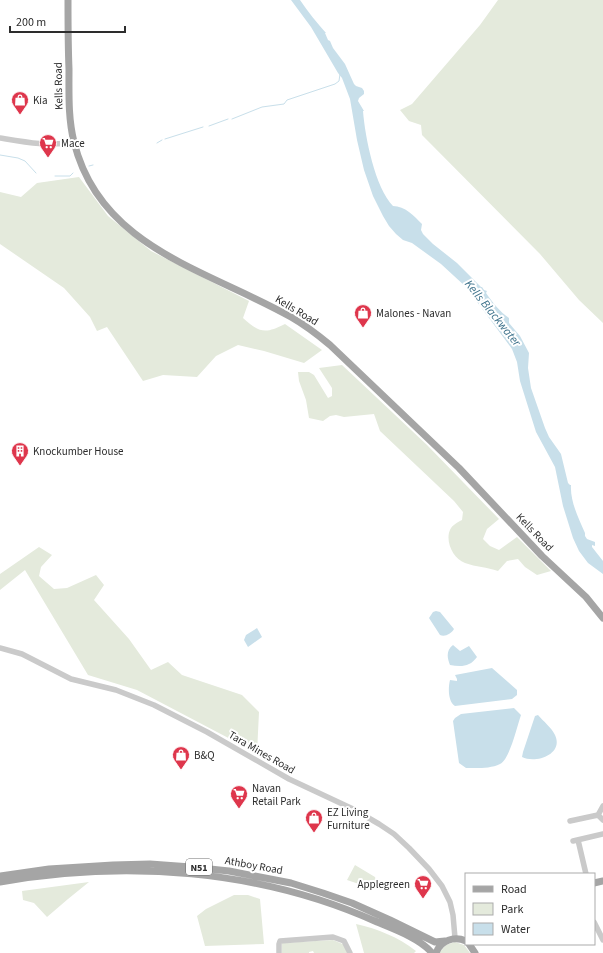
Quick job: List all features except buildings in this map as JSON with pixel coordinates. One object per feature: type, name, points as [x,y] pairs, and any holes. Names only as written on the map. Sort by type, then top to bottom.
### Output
[{"type":"main road","name":"Kells Road","points":[[68,0],[69,106],[74,142],[85,174],[104,204],[122,223],[141,239],[169,256],[291,317],[330,345],[460,468],[542,556],[586,597],[603,618]]},
{"type":"main road","name":"Athboy Road","points":[[0,876],[49,869],[150,864],[191,866],[229,871],[290,883],[323,893],[352,903],[435,942],[445,941]]},
{"type":"main road","name":"Athboy Road","points":[[0,882],[72,872],[108,871],[172,872],[225,877],[272,886],[338,906],[374,920],[410,938],[428,948],[432,953]]},
{"type":"main road","name":"N51","points":[[445,941],[455,938]]},
{"type":"main road","points":[[455,938],[465,941]]},
{"type":"main road","points":[[436,953],[440,945],[445,941]]},
{"type":"street","points":[[0,138],[46,144],[74,142]]},
{"type":"street","name":"Tara Mines Road","points":[[0,648],[22,654],[71,679],[116,690],[154,705],[207,732],[288,779],[353,809],[379,824],[394,834],[409,848],[442,886],[450,902],[455,938]]},
{"type":"street","points":[[570,821],[598,815],[603,806]]},
{"type":"street","points":[[598,815],[603,820]]},
{"type":"street","points":[[586,873],[576,841],[603,834]]},
{"type":"street","points":[[595,924],[603,940]]},
{"type":"street","points":[[280,953],[280,940],[333,937],[344,941],[350,953]]},
{"type":"green space","points":[[498,0],[603,0],[603,323],[579,300],[540,254],[422,135],[421,125],[409,121],[400,110],[412,104],[480,25]]},
{"type":"green space","points":[[79,177],[108,216],[151,251],[249,301],[243,318],[254,327],[267,330],[285,324],[322,350],[304,363],[238,345],[216,356],[197,377],[163,375],[143,381],[107,327],[97,331],[90,317],[64,288],[0,244],[0,192],[21,197],[37,183]]},
{"type":"green space","points":[[342,365],[427,445],[499,519],[487,529],[483,539],[490,546],[499,550],[517,537],[551,571],[537,575],[525,567],[518,559],[507,561],[498,571],[461,561],[451,549],[449,544],[449,534],[452,527],[462,520],[463,512],[454,501],[380,431],[374,414],[344,417],[336,415],[330,416],[323,421],[309,418],[306,400],[299,381],[298,372],[309,372],[314,375],[328,398],[332,396],[332,388],[319,368]]},
{"type":"green space","points":[[39,547],[52,555],[41,567],[39,576],[54,589],[67,588],[96,575],[104,585],[94,600],[129,639],[151,670],[168,662],[182,675],[242,695],[259,712],[257,753],[137,690],[88,675],[25,570],[0,590],[0,574]]},
{"type":"green space","points":[[355,865],[375,877],[376,880],[371,888],[347,880]]},
{"type":"green space","points":[[89,882],[47,917],[34,903],[23,900],[22,891]]},
{"type":"green space","points":[[234,895],[248,895],[260,899],[264,944],[205,946],[197,916],[206,909]]},
{"type":"green space","points":[[356,924],[388,934],[416,951],[414,953],[364,953]]},
{"type":"green space","points":[[333,940],[345,945],[348,953],[314,953],[313,951],[309,953],[282,953],[282,943]]},
{"type":"green space","points":[[455,942],[464,945],[470,953],[439,953],[446,945]]},
{"type":"water","name":"Kells Blackwater","points":[[291,0],[300,0],[326,33],[328,40],[345,64],[354,84],[362,88],[364,91],[364,94],[358,101],[364,111],[366,134],[372,162],[381,187],[387,198],[393,206],[397,206],[409,212],[416,218],[422,224],[421,230],[423,234],[457,263],[484,290],[487,291],[486,293],[494,304],[509,318],[509,323],[520,336],[529,353],[528,368],[531,388],[549,437],[561,454],[568,483],[571,485],[573,503],[585,536],[587,539],[595,542],[595,546],[592,545],[592,547],[603,561],[603,574],[588,563],[579,551],[573,538],[563,506],[555,467],[536,432],[520,381],[517,362],[512,349],[466,287],[441,264],[412,243],[403,240],[389,226],[373,196],[364,170],[350,99],[342,78],[311,27]]},
{"type":"water","points":[[433,612],[440,612],[454,629],[448,635],[440,635],[429,618]]},
{"type":"water","points":[[257,628],[262,637],[248,647],[244,640],[246,635]]},
{"type":"water","points":[[453,645],[460,651],[469,646],[477,657],[465,666],[450,665],[448,654],[449,649]]},
{"type":"water","points":[[492,668],[517,690],[517,695],[512,699],[455,706],[453,704],[449,694],[449,687],[450,680],[457,681],[455,675]]},
{"type":"water","points":[[514,708],[521,715],[513,742],[504,761],[496,766],[483,768],[466,768],[459,763],[453,721],[455,718],[461,714]]},
{"type":"water","points":[[538,715],[554,732],[557,742],[556,747],[547,756],[528,759],[522,757],[523,752],[535,716]]},
{"type":"waterway","points":[[232,119],[262,107],[284,104],[287,100],[335,84],[339,81],[340,74]]},
{"type":"waterway","points":[[209,126],[228,119]]},
{"type":"waterway","points":[[165,139],[203,127]]},
{"type":"waterway","points":[[157,143],[162,140]]},
{"type":"waterway","points":[[0,155],[18,158],[25,161],[36,173]]},
{"type":"waterway","points":[[89,166],[93,165]]},
{"type":"waterway","points":[[55,176],[70,176],[73,173]]},
{"type":"place","name":"Kia","points":[[20,115]]},
{"type":"place","name":"Mace","points":[[48,158]]},
{"type":"place","name":"Malones - Navan","points":[[363,328]]},
{"type":"place","name":"Knockumber House","points":[[20,466]]},
{"type":"place","name":"B&Q","points":[[181,770]]},
{"type":"place","name":"Navan Retail Park","points":[[239,809]]},
{"type":"place","name":"EZ Living Furniture","points":[[314,833]]},
{"type":"place","name":"Applegreen","points":[[423,899]]}]
